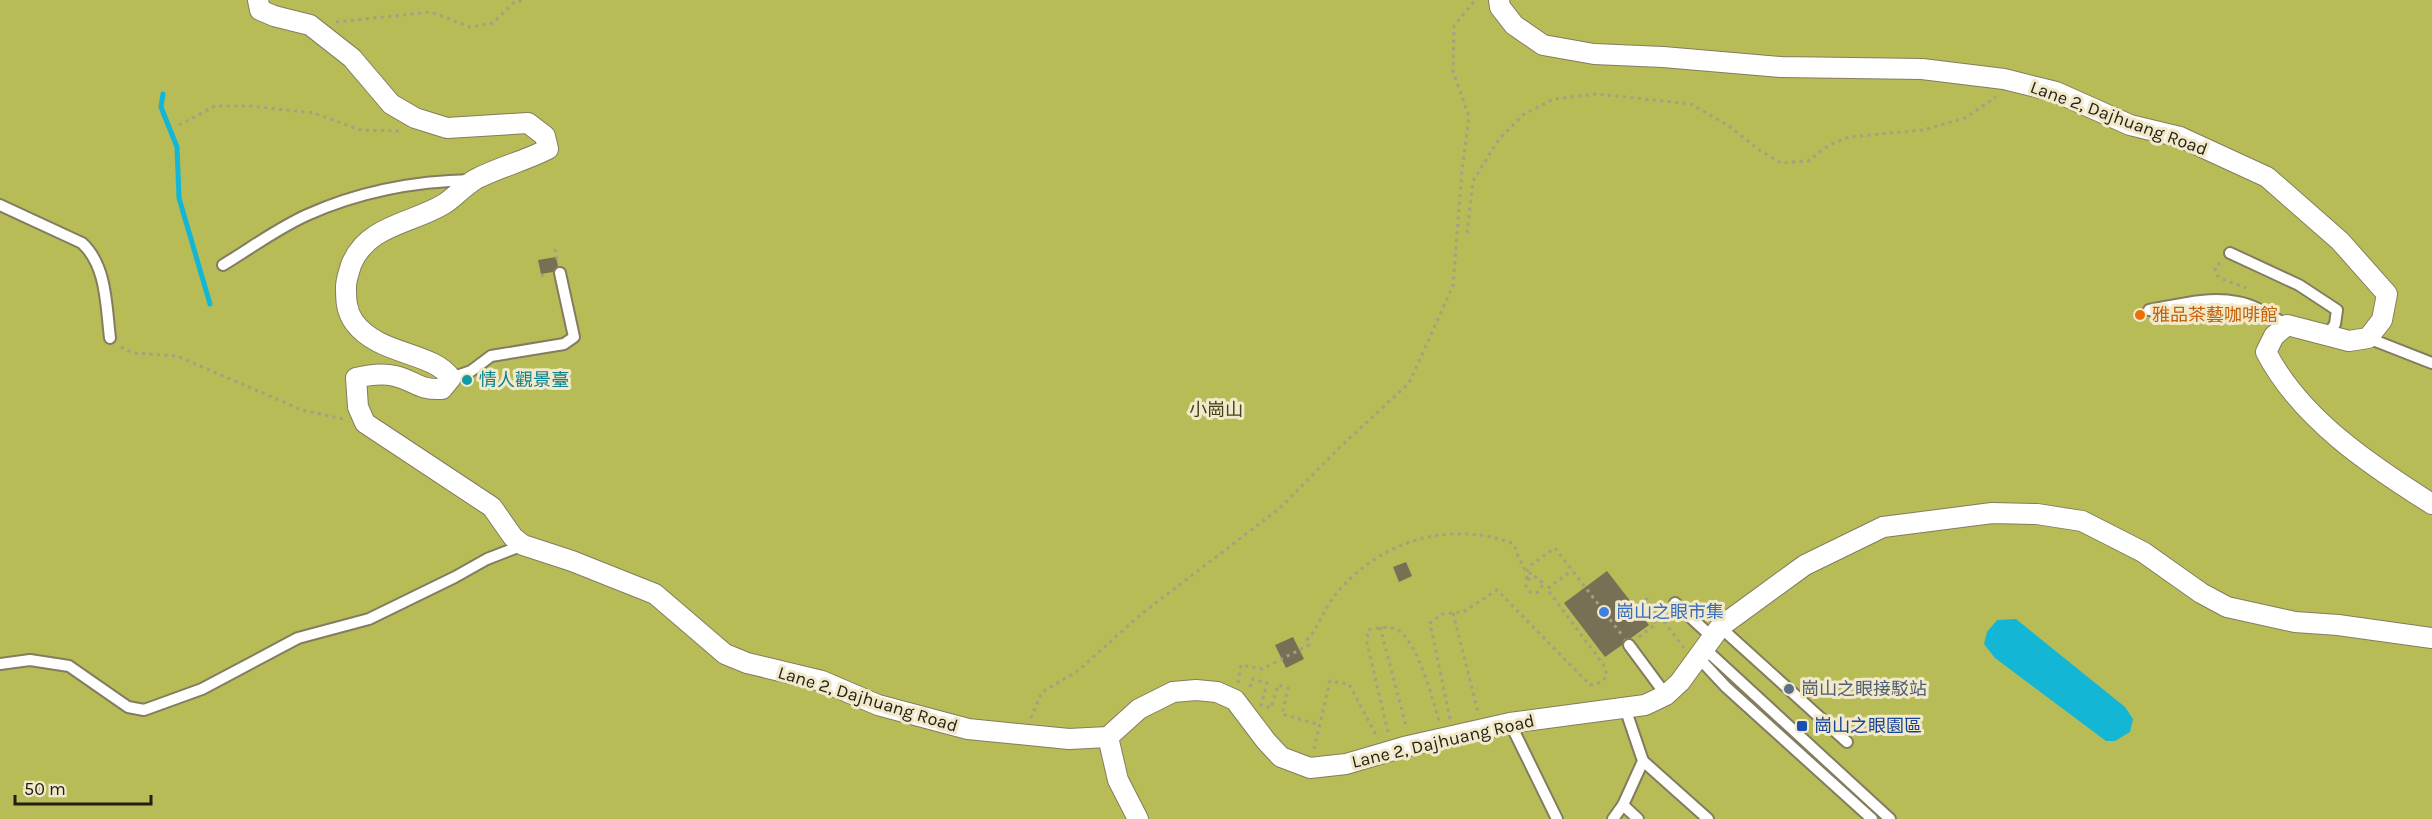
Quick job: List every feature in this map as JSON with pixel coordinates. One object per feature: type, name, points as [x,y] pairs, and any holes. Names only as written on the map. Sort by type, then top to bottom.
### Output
[{"type":"street","points":[[258,0],[260,10],[310,25],[352,58],[391,104],[415,118],[447,128],[528,123],[545,136],[548,149],[476,180],[443,205],[375,233],[356,254],[346,280],[346,306],[354,322],[369,337],[396,352],[432,362],[445,370],[451,378],[442,389],[425,389],[395,376],[367,375],[356,378],[358,407],[365,423],[492,507],[513,537],[523,545]]},
{"type":"street","name":"Lane 2, Dajhuang Road","points":[[1499,0],[1500,8],[1514,26],[1543,45],[1594,54],[1781,67],[1922,69],[2004,79],[2056,92],[2130,124],[2180,137],[2267,177],[2340,241],[2387,294],[2382,320],[2368,338]]},
{"type":"street","points":[[2368,338],[2349,341],[2287,325],[2274,336],[2266,351],[2274,368],[2335,435],[2370,465],[2432,504]]},
{"type":"street","name":"Lane 2, Dajhuang Road","points":[[523,545],[572,561],[655,594],[725,654],[747,663],[822,681],[878,705],[939,723],[997,734],[1069,739],[1108,737],[1139,709],[1173,692],[1196,690],[1217,692],[1234,700],[1281,757],[1310,768],[1346,764],[1404,747],[1510,723],[1645,705],[1666,694],[1680,682],[1705,646],[1805,565],[1883,527],[1992,513],[2037,514],[2082,521],[2143,552],[2201,593],[2228,608],[2295,622],[2338,625],[2432,638]]},
{"type":"street","points":[[1108,737],[1118,780],[1138,819]]},
{"type":"lane","points":[[223,265],[304,216],[343,200],[435,181],[476,180]]},
{"type":"lane","points":[[0,205],[82,243],[91,251],[103,283],[110,338]]},
{"type":"lane","points":[[2230,253],[2299,285],[2337,310],[2335,324],[2326,336]]},
{"type":"lane","points":[[451,378],[471,371],[491,356],[564,345],[574,338],[560,273]]},
{"type":"lane","points":[[2149,310],[2207,301],[2236,301],[2262,310],[2287,325]]},
{"type":"lane","points":[[2368,338],[2432,363]]},
{"type":"lane","points":[[0,664],[30,660],[69,666],[128,706],[144,710],[202,689],[298,638],[369,619],[487,559],[523,545]]},
{"type":"lane","points":[[1675,603],[1705,646],[1726,687],[1872,819]]},
{"type":"lane","points":[[1629,645],[1666,694]]},
{"type":"lane","points":[[1705,646],[1847,742]]},
{"type":"lane","points":[[1705,646],[1890,819]]},
{"type":"lane","points":[[1625,708],[1643,760],[1708,819]]},
{"type":"lane","points":[[1510,723],[1557,819]]},
{"type":"lane","points":[[1613,819],[1623,806],[1643,760]]},
{"type":"lane","points":[[1623,806],[1638,819]]},
{"type":"path","points":[[310,25],[431,12],[470,27],[493,23],[513,3],[525,0]]},
{"type":"path","points":[[1023,735],[1042,692],[1079,670],[1140,615],[1280,508],[1339,448],[1409,383],[1453,286],[1462,170],[1469,117],[1453,71],[1454,26],[1475,0]]},
{"type":"path","points":[[1467,233],[1473,181],[1499,138],[1524,114],[1554,99],[1597,94],[1691,104],[1729,126],[1759,150],[1781,163],[1808,161],[1829,145],[1849,137],[1923,130],[1965,118],[1995,99],[2004,79]]},
{"type":"path","points":[[179,124],[215,106],[250,106],[314,113],[360,130],[409,131]]},
{"type":"path","points":[[2230,253],[2215,267],[2215,273],[2220,278],[2246,288]]},
{"type":"path","points":[[110,338],[133,353],[177,356],[302,410],[365,423]]},
{"type":"path","points":[[1320,725],[1282,714],[1288,688],[1278,685],[1271,708],[1261,705],[1267,683],[1252,679],[1249,689],[1237,686],[1241,665],[1262,669],[1300,651],[1309,645],[1307,640],[1337,592],[1365,566],[1386,551],[1416,540],[1443,534],[1477,535],[1514,544],[1516,554],[1525,570],[1536,577],[1540,580],[1541,587],[1534,593],[1526,588],[1526,573],[1531,565],[1555,548],[1629,645],[1656,624],[1641,604],[1647,599],[1705,646]]},
{"type":"path","points":[[1451,723],[1430,623],[1442,614],[1463,612],[1497,590],[1590,685],[1602,682],[1607,675],[1603,664],[1547,589],[1572,570]]},
{"type":"path","points":[[1527,579],[1536,577]]},
{"type":"path","points":[[1453,613],[1482,729]]},
{"type":"path","points":[[1380,627],[1407,725],[1399,730],[1404,747]]},
{"type":"path","points":[[1310,768],[1330,681],[1349,684],[1382,738],[1389,735],[1367,643],[1368,630],[1380,627],[1396,629],[1405,637],[1425,673],[1441,727]]},
{"type":"green space","name":"小崗山","points":[[0,0],[2432,0],[2432,819],[0,819]]},
{"type":"water","points":[[2016,619],[2125,707],[2133,719],[2130,732],[2115,741],[2106,741],[1995,658],[1984,644],[1987,632],[1997,620]]},
{"type":"building","points":[[556,257],[558,266],[553,272],[541,274],[538,260]]},
{"type":"building","points":[[1406,562],[1412,576],[1399,582],[1393,567]]},
{"type":"building","name":"崗山之眼市集","points":[[1607,571],[1649,625],[1631,638],[1624,639],[1622,645],[1605,657],[1564,603]]},
{"type":"building","points":[[1293,637],[1304,659],[1286,668],[1275,645]]},
{"type":"waterway","points":[[163,94],[161,107],[177,147],[179,198],[210,304]]},
{"type":"place","name":"雅品茶藝咖啡館","points":[[2140,315]]},
{"type":"place","name":"情人觀景臺","points":[[467,380]]},
{"type":"place","name":"崗山之眼市集","points":[[1604,612]]},
{"type":"place","name":"崗山之眼接駁站","points":[[1789,689]]},
{"type":"place","name":"崗山之眼園區","points":[[1802,726]]}]
